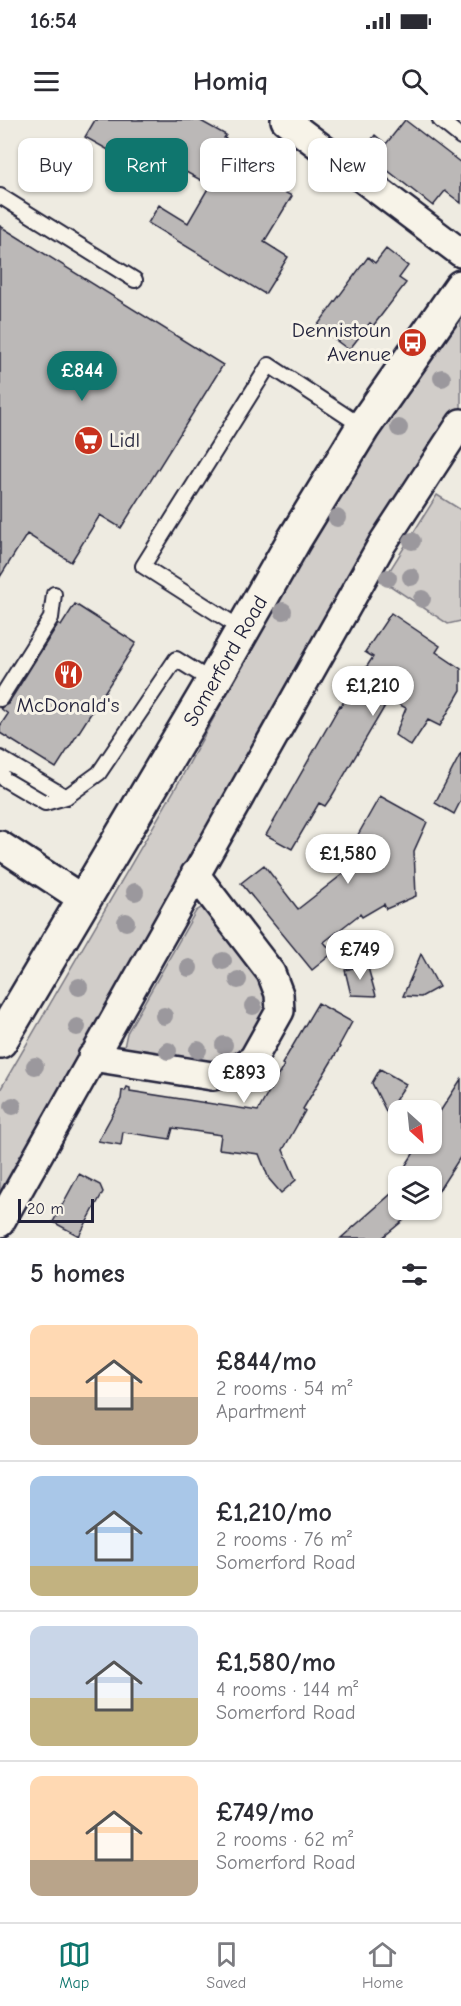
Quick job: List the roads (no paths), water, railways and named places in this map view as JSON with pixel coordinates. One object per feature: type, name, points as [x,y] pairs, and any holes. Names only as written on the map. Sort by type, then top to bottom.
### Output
[{"type":"main road","name":"Somerford Road","points":[[0,1041],[213,682],[294,540],[363,427],[461,287]]},
{"type":"street","points":[[285,120],[461,253]]},
{"type":"street","points":[[0,1223],[382,544],[461,423]]},
{"type":"street","points":[[0,845],[84,900]]},
{"type":"street","points":[[92,1057],[212,1076],[235,1071],[253,1059],[280,1011],[279,994],[271,973],[195,874]]},
{"type":"lane","points":[[440,120],[461,137]]},
{"type":"lane","points":[[0,196],[135,280]]},
{"type":"lane","points":[[243,630],[143,566],[269,365],[363,427]]},
{"type":"lane","points":[[0,699],[51,618],[54,594]]},
{"type":"lane","points":[[0,770],[4,779],[45,803],[66,797],[99,773],[176,658],[213,682]]},
{"type":"lane","points":[[0,758],[66,797]]},
{"type":"place","name":"Dennistoun Avenue","points":[[412,342]]},
{"type":"place","name":"Lidl","points":[[88,440]]},
{"type":"place","name":"McDonald's","points":[[68,674]]}]
